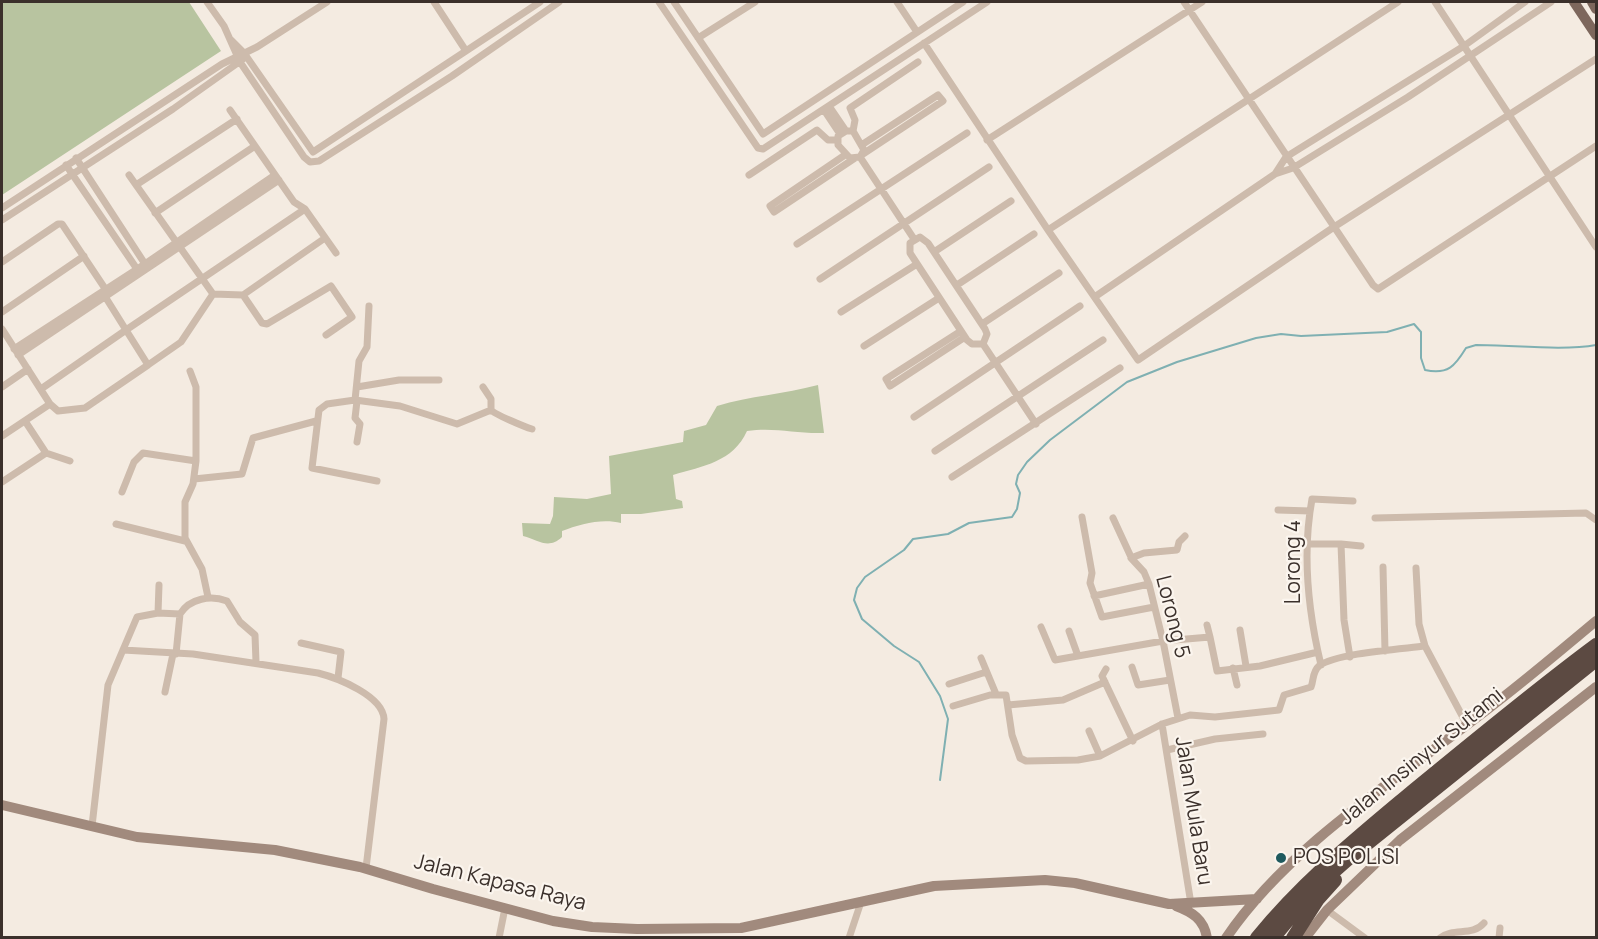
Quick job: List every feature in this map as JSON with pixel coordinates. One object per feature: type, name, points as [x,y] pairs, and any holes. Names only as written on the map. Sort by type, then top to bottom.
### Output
[{"type":"highway","name":"Jalan Insinyur Sutami","points":[[1257,938],[1288,900],[1366,830],[1483,733],[1596,645]]},
{"type":"highway","name":"Jalan Insinyur Sutami","points":[[1273,938],[1314,889],[1391,823],[1596,660]]},
{"type":"highway","points":[[1293,938],[1318,899],[1391,823]]},
{"type":"highway","points":[[1247,938],[1288,900]]},
{"type":"main road","points":[[1574,2],[1596,35]]},
{"type":"main road","points":[[1592,2],[1596,9]]},
{"type":"main road","points":[[1226,938],[1257,899],[1313,845],[1596,621]]},
{"type":"main road","points":[[1305,938],[1327,910],[1400,840],[1596,687]]},
{"type":"main road","name":"Jalan Kapasa Raya","points":[[2,805],[137,837],[289,852],[366,868],[553,921],[592,927],[732,928],[771,923],[934,886],[1028,882],[1075,883],[1169,904],[1196,915],[1202,922],[1207,938]]},
{"type":"main road","name":"Jalan Kapasa Raya","points":[[1169,904],[1257,899]]},
{"type":"street","points":[[207,2],[230,39],[238,59],[304,157],[313,162],[319,161],[444,81],[559,2]]},
{"type":"street","points":[[2,208],[76,158],[246,55],[327,2]]},
{"type":"street","points":[[434,2],[466,51]]},
{"type":"street","points":[[312,152],[540,2]]},
{"type":"street","points":[[659,2],[738,120],[758,148],[763,149]]},
{"type":"street","points":[[674,2],[763,134],[763,149]]},
{"type":"street","points":[[698,38],[755,2]]},
{"type":"street","points":[[897,2],[917,32]]},
{"type":"street","points":[[763,134],[963,2]]},
{"type":"street","points":[[763,149],[987,2]]},
{"type":"street","points":[[1184,2],[1293,168],[1378,289],[1596,146]]},
{"type":"street","points":[[987,140],[1202,2]]},
{"type":"street","points":[[1048,230],[1398,2]]},
{"type":"street","points":[[1436,2],[1596,247]]},
{"type":"street","points":[[1275,174],[1286,157],[1464,46],[1525,2]]},
{"type":"street","points":[[1095,296],[1275,174],[1293,168],[1471,57],[1551,2]]},
{"type":"street","points":[[230,39],[246,55],[312,152],[313,162]]},
{"type":"street","points":[[924,43],[987,140],[1138,360],[1334,227],[1511,116],[1596,59]]},
{"type":"street","points":[[2,220],[73,174],[238,59]]},
{"type":"street","points":[[749,176],[817,130],[828,140],[844,134],[855,120],[850,108],[918,62]]},
{"type":"street","points":[[860,156],[845,155],[770,206],[774,212],[860,156],[943,101],[938,95],[863,144],[860,156],[914,239]]},
{"type":"street","points":[[827,108],[844,134],[863,144]]},
{"type":"street","points":[[230,110],[294,202],[306,209],[336,253]]},
{"type":"street","points":[[136,185],[237,119]]},
{"type":"street","points":[[797,244],[967,133]]},
{"type":"street","points":[[844,134],[845,155]]},
{"type":"street","points":[[155,213],[255,146]]},
{"type":"street","points":[[76,158],[147,267]]},
{"type":"street","points":[[66,165],[139,272]]},
{"type":"street","points":[[820,279],[989,166]]},
{"type":"street","points":[[129,175],[213,294]]},
{"type":"street","points":[[16,352],[147,267],[277,177]]},
{"type":"street","points":[[934,252],[1011,201]]},
{"type":"street","points":[[41,389],[306,209]]},
{"type":"street","points":[[2,262],[60,223],[84,256],[148,365]]},
{"type":"street","points":[[957,285],[1034,234]]},
{"type":"street","points":[[213,294],[243,295],[326,238]]},
{"type":"street","points":[[914,239],[924,239],[957,285],[987,334],[983,344]]},
{"type":"street","points":[[914,239],[909,248],[939,298],[972,344],[983,344]]},
{"type":"street","points":[[2,312],[84,256]]},
{"type":"street","points":[[842,312],[917,264]]},
{"type":"street","points":[[982,324],[1059,273]]},
{"type":"street","points":[[243,295],[262,323],[267,324],[331,286],[352,317],[326,335]]},
{"type":"street","points":[[3,334],[50,404],[58,411],[85,408],[181,342],[213,294]]},
{"type":"street","points":[[864,346],[939,298]]},
{"type":"street","points":[[357,442],[360,424],[355,418],[359,361],[367,347],[369,306]]},
{"type":"street","points":[[914,417],[1080,306]]},
{"type":"street","points":[[963,334],[890,386],[886,379],[963,334]]},
{"type":"street","points":[[935,451],[1103,340]]},
{"type":"street","points":[[983,344],[1036,424]]},
{"type":"street","points":[[952,477],[1120,368]]},
{"type":"street","points":[[2,387],[28,369]]},
{"type":"street","points":[[190,371],[196,387],[196,461],[194,479],[185,502],[186,541],[202,569],[209,597]]},
{"type":"street","points":[[357,387],[399,380],[439,380]]},
{"type":"street","points":[[483,387],[490,399],[491,411]]},
{"type":"street","points":[[377,481],[313,469],[316,421],[319,410],[327,404],[356,401],[400,406],[457,424],[491,411],[510,418],[516,424],[532,429]]},
{"type":"street","points":[[2,436],[50,404]]},
{"type":"street","points":[[25,421],[46,453],[70,461]]},
{"type":"street","points":[[194,479],[242,474],[253,438],[316,421]]},
{"type":"street","points":[[2,482],[46,453]]},
{"type":"street","points":[[122,492],[134,462],[143,453],[196,461]]},
{"type":"street","name":"Lorong 4","points":[[1321,665],[1310,618],[1309,499],[1353,501]]},
{"type":"street","points":[[1278,510],[1310,511]]},
{"type":"street","points":[[1375,518],[1586,513],[1596,520]]},
{"type":"street","points":[[1082,517],[1092,573],[1090,583],[1102,617],[1154,607]]},
{"type":"street","points":[[1113,518],[1131,557]]},
{"type":"street","points":[[116,524],[186,541]]},
{"type":"street","name":"Lorong 5","points":[[1131,557],[1177,550],[1179,542],[1185,536]]},
{"type":"street","points":[[1309,544],[1362,546]]},
{"type":"street","points":[[1341,544],[1344,620],[1350,657]]},
{"type":"street","name":"Lorong 5","points":[[1131,557],[1144,572],[1149,584],[1178,718]]},
{"type":"street","points":[[1383,567],[1385,651]]},
{"type":"street","points":[[1416,568],[1419,624],[1425,646],[1467,725]]},
{"type":"street","points":[[1094,596],[1149,584]]},
{"type":"street","points":[[158,613],[159,585]]},
{"type":"street","points":[[165,692],[175,654],[180,614],[186,606],[209,597],[228,601],[238,620],[253,632],[256,639],[256,662]]},
{"type":"street","points":[[92,826],[108,685],[137,617],[158,613],[180,614]]},
{"type":"street","points":[[1207,625],[1216,671],[1270,664],[1318,652]]},
{"type":"street","points":[[1041,627],[1053,659],[1163,641],[1210,637]]},
{"type":"street","points":[[1240,630],[1246,666]]},
{"type":"street","points":[[1069,631],[1078,656]]},
{"type":"street","points":[[301,643],[341,652],[338,678]]},
{"type":"street","points":[[952,706],[996,694],[1007,696],[1014,743],[1023,760],[1078,760],[1100,756],[1133,741],[1162,724],[1190,715],[1215,717],[1279,710],[1284,695],[1311,687],[1313,675],[1321,665],[1350,657],[1425,646]]},
{"type":"street","points":[[123,650],[256,662],[338,678],[377,704],[384,713],[366,868]]},
{"type":"street","points":[[981,658],[996,694]]},
{"type":"street","points":[[1132,667],[1138,685],[1170,680]]},
{"type":"street","points":[[1233,668],[1237,685]]},
{"type":"street","points":[[1106,669],[1102,674],[1133,741]]},
{"type":"street","points":[[949,684],[986,672]]},
{"type":"street","points":[[1008,705],[1063,700],[1105,682]]},
{"type":"street","name":"Jalan Mula Baru","points":[[1162,724],[1191,904]]},
{"type":"street","points":[[1089,731],[1100,756]]},
{"type":"street","points":[[1167,750],[1215,739],[1263,734]]},
{"type":"street","points":[[849,938],[861,902]]},
{"type":"street","points":[[499,938],[505,908]]},
{"type":"street","points":[[1327,910],[1365,938]]},
{"type":"street","points":[[1440,938],[1451,932],[1475,930],[1485,923]]},
{"type":"street","points":[[1499,938],[1500,928]]},
{"type":"green space","points":[[2,2],[189,2],[221,51],[2,195]]},
{"type":"green space","points":[[818,385],[824,433],[747,431],[734,450],[725,456],[706,465],[673,475],[676,499],[682,501],[683,508],[641,514],[621,514],[621,523],[599,521],[576,526],[562,531],[562,537],[552,543],[543,543],[523,536],[522,523],[550,524],[554,497],[587,499],[611,494],[609,456],[683,442],[684,431],[706,425],[717,406]]},
{"type":"waterway","points":[[940,780],[948,719],[940,696],[919,662],[894,646],[862,619],[854,600],[857,588],[865,577],[904,550],[913,539],[948,534],[969,523],[1012,517],[1017,509],[1020,493],[1016,484],[1018,475],[1027,462],[1050,440],[1127,382],[1177,362],[1256,338],[1281,334],[1301,336],[1387,332],[1414,324],[1421,332],[1421,358],[1425,370],[1433,371],[1450,368],[1466,348],[1476,345],[1553,348],[1596,345]]},
{"type":"place","name":"POS POLISI","points":[[1281,858]]}]
